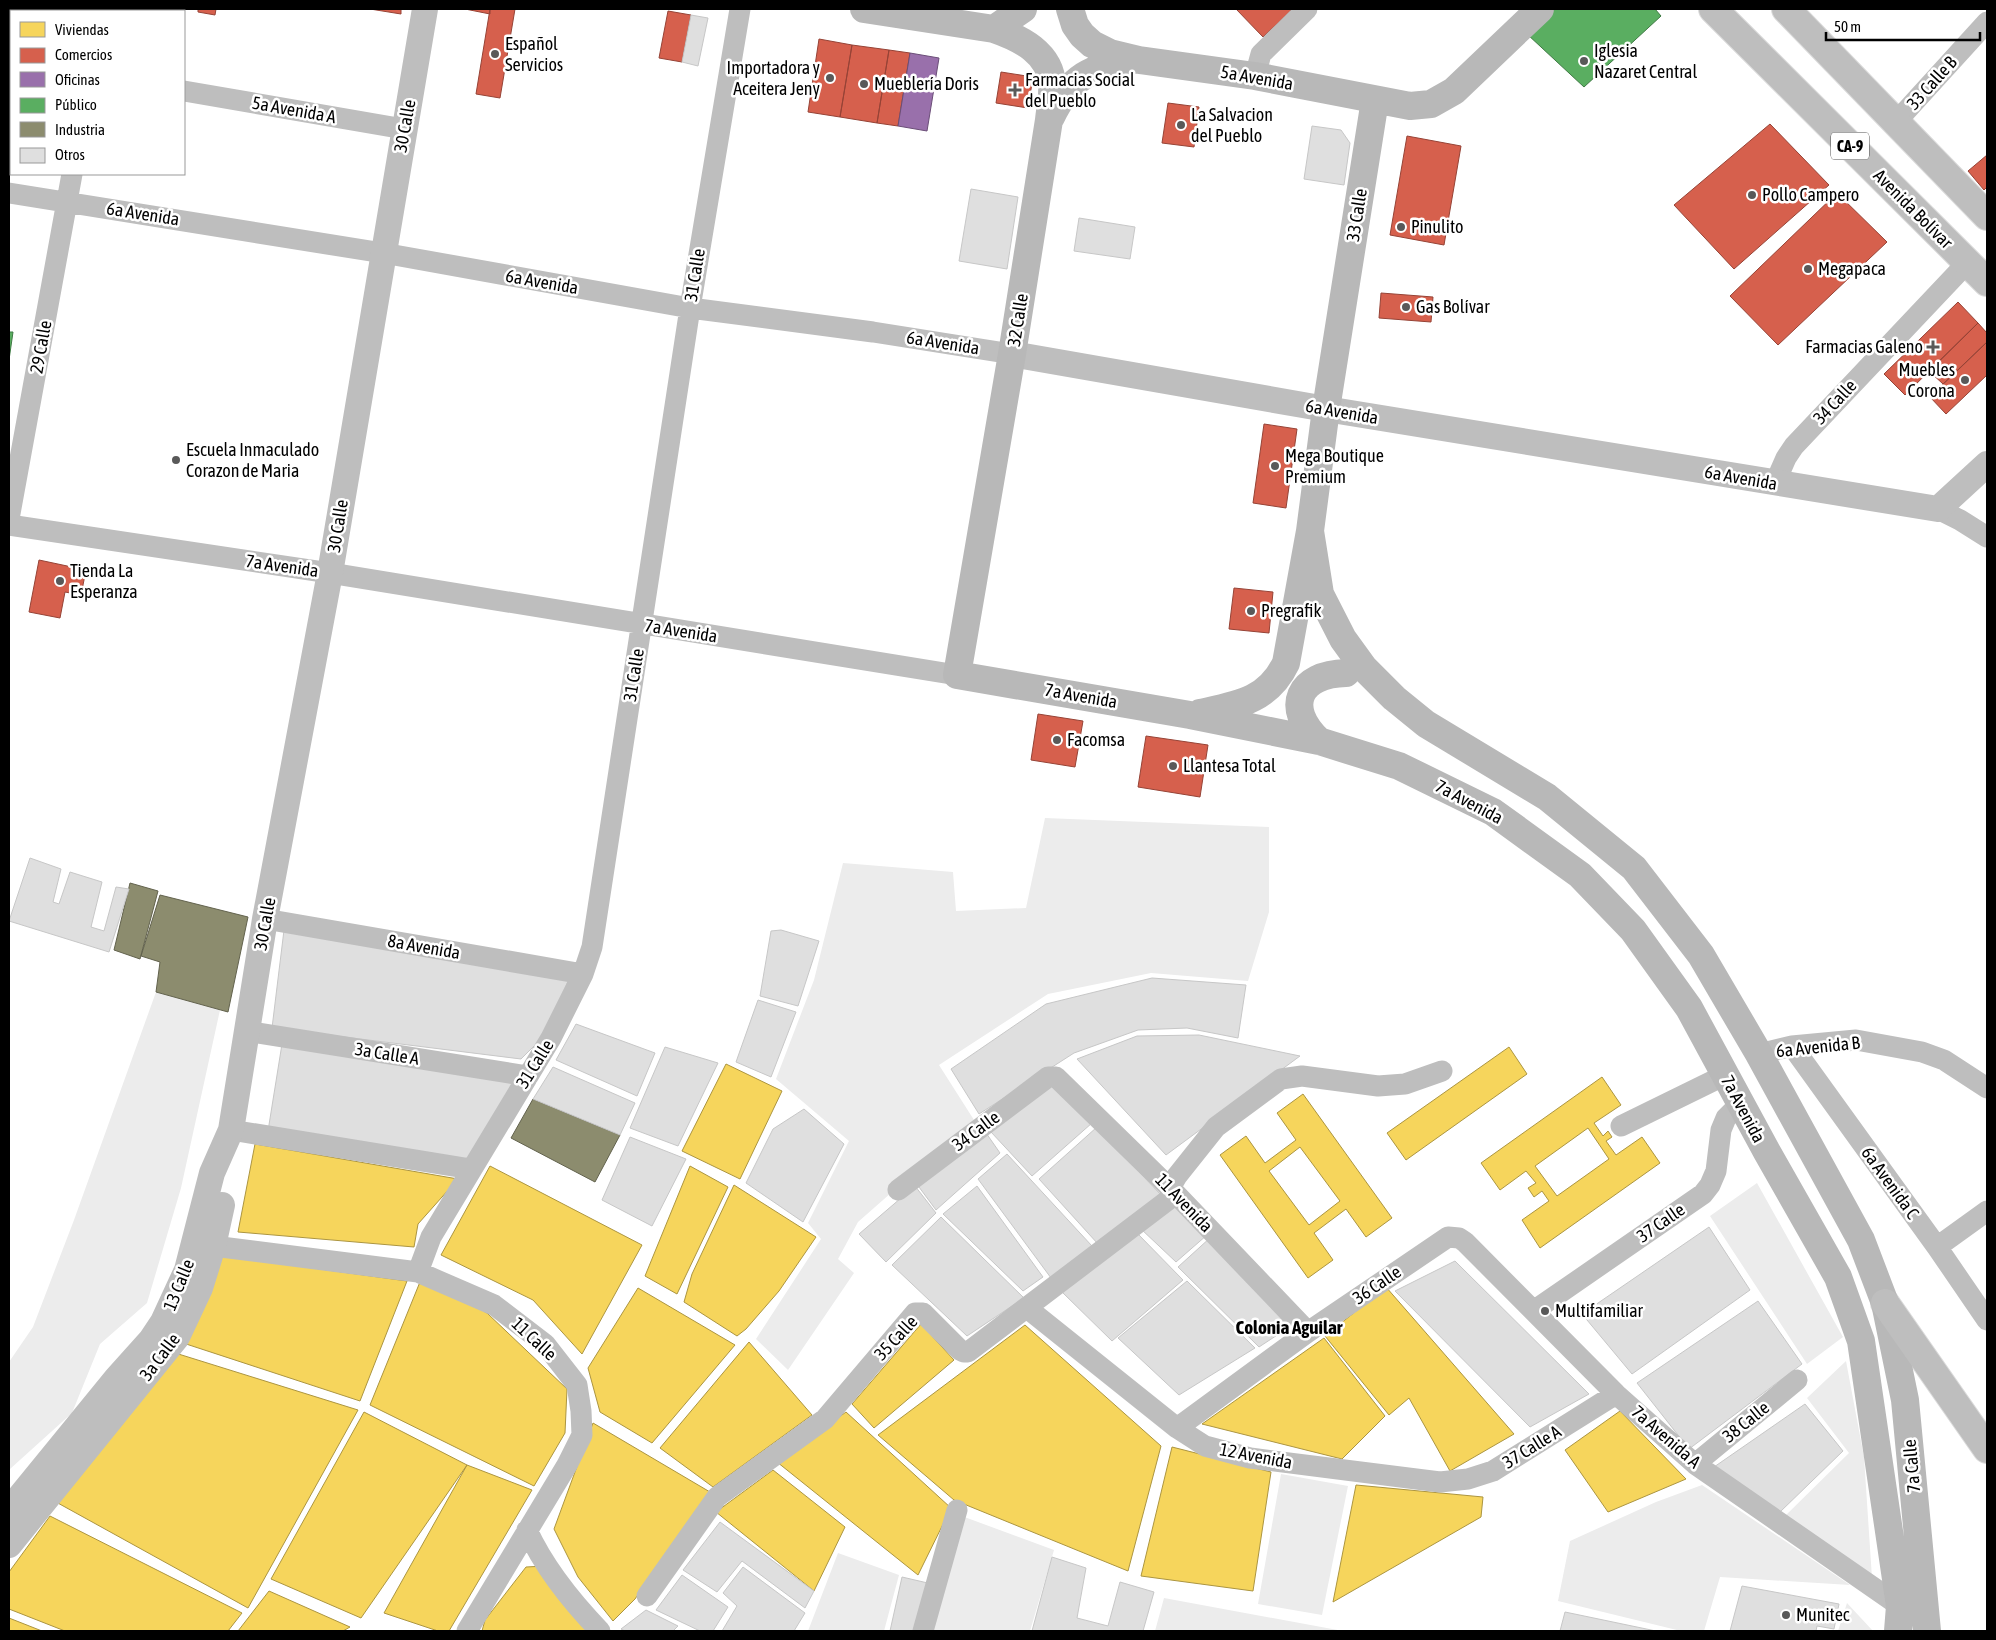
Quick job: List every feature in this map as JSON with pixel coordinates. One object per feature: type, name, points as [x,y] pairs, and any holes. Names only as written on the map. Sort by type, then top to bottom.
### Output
[{"type":"main road","points":[[864,9],[994,29],[1023,9]]},
{"type":"main road","name":"5a Avenida","points":[[1070,9],[1075,25],[1082,35],[1092,44],[1110,52],[1138,60],[1254,76],[1375,100]]},
{"type":"main road","points":[[1375,100],[1410,106],[1431,104],[1454,91],[1540,9]]},
{"type":"main road","name":"Avenida Bolívar","points":[[1713,9],[1987,282]]},
{"type":"main road","points":[[1786,9],[1987,216]]},
{"type":"main road","name":"32 Calle","points":[[957,675],[1012,354],[1049,120],[1052,83],[1045,62],[1031,46],[1010,34],[994,29]]},
{"type":"main road","name":"5a Avenida","points":[[1049,120],[1062,98],[1083,75],[1104,65],[1138,60]]},
{"type":"main road","name":"33 Calle","points":[[1310,531],[1326,409],[1375,100]]},
{"type":"main road","points":[[1310,531],[1324,623],[1331,645],[1346,673],[1380,701],[1426,724],[1547,797],[1634,868],[1701,955],[1760,1054],[1861,1240],[1885,1302],[1987,1449]]},
{"type":"main road","points":[[1190,715],[1243,703],[1266,691],[1280,676],[1288,654],[1310,531]]},
{"type":"main road","points":[[1320,594],[1343,639],[1364,668],[1389,693],[1426,724]]},
{"type":"main road","points":[[1319,741],[1309,731],[1301,718],[1300,704],[1303,691],[1311,682],[1322,676],[1346,673]]},
{"type":"main road","name":"7a Avenida","points":[[957,675],[1190,715],[1319,741],[1399,766],[1493,812],[1580,875],[1633,930],[1689,1008],[1740,1104],[1838,1277],[1861,1341]]},
{"type":"main road","name":"7a Calle","points":[[1885,1302],[1905,1400],[1928,1630]]},
{"type":"main road","name":"7a Calle","points":[[1861,1341],[1899,1619]]},
{"type":"main road","points":[[1899,1619],[1928,1630]]},
{"type":"street","name":"30 Calle","points":[[235,1101],[265,919],[330,573],[425,9]]},
{"type":"street","name":"31 Calle","points":[[418,1272],[430,1237],[551,1038],[584,974],[592,947],[690,308],[740,9]]},
{"type":"street","points":[[1254,76],[1261,54],[1307,9]]},
{"type":"street","name":"33 Calle B","points":[[1896,122],[1987,22]]},
{"type":"street","name":"5a Avenida A","points":[[185,91],[404,129]]},
{"type":"street","name":"29 Calle","points":[[9,519],[72,175]]},
{"type":"street","name":"6a Avenida","points":[[9,193],[383,253],[690,308],[873,332],[1012,354],[1326,409],[1938,509],[1987,537]]},
{"type":"street","name":"34 Calle","points":[[1775,483],[1786,458],[1794,446],[1968,263]]},
{"type":"street","points":[[1938,509],[1987,464]]},
{"type":"street","name":"7a Avenida","points":[[9,525],[330,573],[957,675]]},
{"type":"street","name":"8a Avenida","points":[[265,919],[584,974]]},
{"type":"street","name":"3a Calle A","points":[[246,1031],[528,1076]]},
{"type":"street","name":"6a Avenida B","points":[[1760,1054],[1792,1046],[1856,1040],[1922,1052],[1944,1060],[1987,1088]]},
{"type":"street","name":"6a Avenida C","points":[[1792,1046],[1987,1320]]},
{"type":"street","name":"35 Calle","points":[[647,1596],[717,1497],[825,1419],[915,1313],[923,1313],[964,1352],[968,1352],[1027,1308],[1173,1191],[1177,1176],[1216,1127],[1250,1100],[1281,1079],[1302,1076],[1378,1086],[1405,1084],[1442,1071]]},
{"type":"street","points":[[1621,1126],[1725,1075]]},
{"type":"street","name":"34 Calle","points":[[898,1190],[1048,1078],[1056,1078]]},
{"type":"street","name":"11 Avenida","points":[[1056,1078],[1173,1191],[1308,1332]]},
{"type":"street","name":"13 Calle","points":[[9,1510],[125,1386],[173,1303],[187,1270],[212,1173],[231,1130],[235,1101]]},
{"type":"street","name":"37 Calle","points":[[1535,1310],[1703,1194],[1710,1185],[1716,1171],[1721,1130],[1726,1118],[1740,1104]]},
{"type":"street","points":[[231,1130],[471,1169]]},
{"type":"street","name":"3a Calle","points":[[9,1545],[125,1386],[177,1337],[200,1288],[214,1246],[228,1175],[231,1130]]},
{"type":"street","points":[[1937,1248],[1987,1211]]},
{"type":"street","name":"36 Calle","points":[[1177,1428],[1308,1332],[1448,1237],[1458,1238]]},
{"type":"street","name":"7a Avenida A","points":[[1458,1238],[1465,1242],[1535,1310],[1616,1394],[1694,1464],[1899,1619]]},
{"type":"street","name":"11 Calle","points":[[214,1246],[418,1272],[494,1305],[545,1344],[577,1385],[582,1435],[567,1465],[467,1631]]},
{"type":"street","name":"12 Avenida","points":[[1027,1308],[1177,1428],[1205,1446],[1250,1458],[1440,1482]]},
{"type":"street","name":"38 Calle","points":[[1694,1464],[1797,1380]]},
{"type":"street","name":"37 Calle A","points":[[1440,1482],[1468,1478],[1493,1471],[1616,1394]]},
{"type":"street","points":[[922,1631],[957,1510]]},
{"type":"street","points":[[527,1530],[545,1562],[600,1631]]},
{"type":"shaded area","points":[[1045,818],[1269,827],[1269,912],[1248,981],[1151,973],[1048,994],[939,1065],[974,1120],[858,1222],[838,1259],[854,1273],[788,1370],[756,1339],[821,1239],[808,1223],[849,1141],[776,1079],[814,980],[843,863],[953,872],[956,911],[1026,908]]},
{"type":"shaded area","points":[[156,992],[220,1010],[181,1188],[147,1303],[100,1344],[72,1413],[10,1469],[9,1362],[33,1327],[74,1220]]},
{"type":"shaded area","points":[[1757,1183],[1843,1337],[1807,1364],[1710,1216]]},
{"type":"shaded area","points":[[1846,1361],[1864,1457],[1872,1578],[1785,1516],[1849,1453],[1807,1398]]},
{"type":"shaded area","points":[[1281,1474],[1348,1486],[1322,1615],[1258,1604]]},
{"type":"shaded area","points":[[1702,1485],[1850,1585],[1720,1577],[1704,1631],[1681,1631],[1558,1601],[1570,1541],[1656,1502]]},
{"type":"shaded area","points":[[959,1515],[1054,1550],[1030,1631],[927,1631]]},
{"type":"shaded area","points":[[838,1553],[899,1575],[884,1631],[808,1631]]},
{"type":"shaded area","points":[[1164,1598],[1343,1631],[1155,1631]]},
{"type":"shaded area","points":[[1847,1603],[1873,1631],[1838,1631]]},
{"type":"building: Viviendas","points":[[1509,1047],[1527,1074],[1406,1160],[1387,1133]]},
{"type":"building: Viviendas","points":[[726,1064],[782,1091],[740,1179],[682,1151]]},
{"type":"building: Viviendas","points":[[1602,1077],[1621,1105],[1594,1123],[1603,1136],[1608,1131],[1612,1137],[1606,1141],[1616,1155],[1642,1137],[1660,1163],[1540,1248],[1522,1220],[1549,1201],[1542,1191],[1534,1197],[1528,1188],[1536,1183],[1526,1171],[1500,1190],[1481,1163]],"holes":[[[1588,1128],[1609,1159],[1557,1196],[1535,1166]]]},
{"type":"building: Viviendas","points":[[1303,1094],[1392,1218],[1366,1237],[1346,1209],[1314,1233],[1333,1260],[1308,1278],[1220,1155],[1246,1136],[1265,1163],[1296,1140],[1277,1113]],"holes":[[[1300,1147],[1340,1201],[1309,1225],[1269,1171]]]},
{"type":"building: Viviendas","points":[[255,1144],[458,1179],[418,1224],[414,1247],[238,1232]]},
{"type":"building: Viviendas","points":[[490,1166],[642,1245],[582,1354],[533,1300],[441,1255]]},
{"type":"building: Viviendas","points":[[690,1166],[728,1187],[677,1294],[645,1276]]},
{"type":"building: Viviendas","points":[[734,1185],[816,1237],[779,1291],[746,1329],[737,1336],[684,1302],[692,1274]]},
{"type":"building: Viviendas","points":[[219,1255],[407,1281],[360,1401],[180,1342]]},
{"type":"building: Viviendas","points":[[422,1277],[487,1313],[567,1389],[565,1433],[534,1486],[370,1405]]},
{"type":"building: Viviendas","points":[[1386,1287],[1514,1434],[1450,1471],[1409,1398],[1389,1415],[1325,1336]]},
{"type":"building: Viviendas","points":[[638,1288],[735,1345],[652,1443],[600,1412],[588,1368]]},
{"type":"building: Viviendas","points":[[921,1324],[954,1360],[874,1428],[852,1404]]},
{"type":"building: Viviendas","points":[[1025,1325],[1161,1446],[1128,1571],[954,1500],[878,1435]]},
{"type":"building: Viviendas","points":[[1324,1338],[1385,1416],[1342,1459],[1202,1424]]},
{"type":"building: Viviendas","points":[[749,1342],[812,1415],[713,1487],[660,1448]]},
{"type":"building: Viviendas","points":[[172,1352],[358,1410],[248,1608],[56,1502]]},
{"type":"building: Viviendas","points":[[1620,1411],[1686,1479],[1608,1512],[1565,1450]]},
{"type":"building: Viviendas","points":[[364,1412],[467,1465],[361,1618],[271,1579]]},
{"type":"building: Viviendas","points":[[846,1412],[951,1508],[918,1575],[777,1462]]},
{"type":"building: Viviendas","points":[[593,1423],[710,1492],[635,1599],[613,1621],[578,1577],[554,1529]]},
{"type":"building: Viviendas","points":[[1172,1447],[1271,1472],[1253,1591],[1141,1576]]},
{"type":"building: Viviendas","points":[[467,1465],[532,1490],[449,1631],[438,1631],[384,1613]]},
{"type":"building: Viviendas","points":[[773,1470],[845,1527],[814,1591],[716,1512]]},
{"type":"building: Viviendas","points":[[1356,1485],[1483,1497],[1481,1517],[1333,1602]]},
{"type":"building: Viviendas","points":[[50,1516],[242,1613],[228,1631],[65,1631],[9,1609],[9,1572]]},
{"type":"building: Viviendas","points":[[545,1566],[596,1631],[482,1631],[485,1620],[526,1567]]},
{"type":"building: Viviendas","points":[[269,1591],[350,1627],[343,1631],[238,1631]]},
{"type":"building: Viviendas","points":[[9,1618],[42,1631],[9,1631]]},
{"type":"building: Comercios","points":[[198,9],[216,9],[215,15],[198,12]]},
{"type":"building: Comercios","points":[[370,9],[401,9],[401,14]]},
{"type":"building: Comercios","points":[[465,9],[490,9],[490,14]]},
{"type":"building: Comercios","name":"Español Servicios","points":[[490,9],[515,9],[500,98],[476,94]]},
{"type":"building: Comercios","points":[[1236,9],[1289,9],[1291,11],[1263,37]]},
{"type":"building: Comercios","points":[[668,11],[691,15],[682,62],[659,58]]},
{"type":"building: Comercios","name":"Importadora y Aceitera Jeny","points":[[819,39],[852,45],[840,117],[808,112]]},
{"type":"building: Comercios","name":"Mueblería Doris","points":[[852,45],[889,50],[877,123],[840,117]]},
{"type":"building: Comercios","points":[[889,50],[910,53],[898,126],[877,123]]},
{"type":"building: Comercios","points":[[9,70],[10,103],[9,103]]},
{"type":"building: Comercios","name":"Farmacias Social del Pueblo","points":[[1001,72],[1033,77],[1028,108],[996,103]]},
{"type":"building: Comercios","name":"La Salvacion del Pueblo","points":[[1168,103],[1199,107],[1194,147],[1162,143]]},
{"type":"building: Comercios","name":"Pollo Campero","points":[[1770,124],[1829,185],[1734,269],[1674,205]]},
{"type":"building: Comercios","points":[[1407,136],[1461,146],[1444,245],[1390,235]]},
{"type":"building: Comercios","points":[[1987,155],[1987,187],[1984,190],[1968,171]]},
{"type":"building: Comercios","name":"Megapaca","points":[[1837,193],[1887,242],[1778,345],[1730,296]]},
{"type":"building: Comercios","name":"Gas Bolívar","points":[[1381,293],[1433,297],[1431,322],[1379,318]]},
{"type":"building: Comercios","name":"Farmacias Galeno","points":[[1958,302],[1978,323],[1905,395],[1884,374]]},
{"type":"building: Comercios","points":[[1978,323],[1987,333],[1987,342],[1943,384],[1929,371]]},
{"type":"building: Comercios","name":"Muebles Corona","points":[[1987,342],[1987,375],[1946,414],[1930,397]]},
{"type":"building: Comercios","name":"Mega Boutique Premium","points":[[1264,424],[1297,429],[1286,508],[1253,503]]},
{"type":"building: Comercios","name":"Tienda La Esperanza","points":[[39,560],[86,570],[81,595],[65,592],[60,618],[29,612]]},
{"type":"building: Comercios","name":"Pregrafik","points":[[1234,588],[1273,592],[1269,633],[1229,629]]},
{"type":"building: Comercios","name":"Facomsa","points":[[1038,714],[1083,721],[1075,767],[1031,760]]},
{"type":"building: Comercios","name":"Llantesa Total","points":[[1146,736],[1208,745],[1200,797],[1138,787]]},
{"type":"building: Oficinas","points":[[910,53],[939,58],[927,131],[898,126]]},
{"type":"building: Público","name":"Iglesia Nazaret Central","points":[[1555,9],[1655,9],[1661,16],[1584,87],[1527,34]]},
{"type":"building: Público","points":[[9,332],[13,332],[9,360]]},
{"type":"building: Industria","points":[[130,883],[158,891],[140,959],[114,950]]},
{"type":"building: Industria","points":[[160,895],[248,917],[228,1012],[156,992],[160,962],[141,956]]},
{"type":"building: Industria","points":[[533,1099],[620,1135],[595,1182],[511,1138]]},
{"type":"building: Otros","points":[[9,9],[72,9],[10,10],[9,27]]},
{"type":"building: Otros","points":[[691,15],[708,18],[698,66],[682,62]]},
{"type":"building: Otros","points":[[1312,126],[1341,130],[1350,143],[1344,185],[1304,179]]},
{"type":"building: Otros","points":[[971,189],[1018,197],[1007,269],[959,261]]},
{"type":"building: Otros","points":[[1079,218],[1135,227],[1130,259],[1074,251]]},
{"type":"building: Otros","points":[[30,858],[61,869],[53,902],[59,904],[70,872],[102,882],[91,927],[104,931],[116,887],[129,889],[109,952],[9,921]]},
{"type":"building: Otros","points":[[284,930],[570,975],[552,1028],[521,1059],[272,1028]]},
{"type":"building: Otros","points":[[781,930],[819,941],[798,1006],[760,996],[771,931]]},
{"type":"building: Otros","points":[[1152,978],[1246,985],[1238,1038],[1187,1028],[1138,1030],[1074,1053],[979,1114],[951,1069],[1046,1004]]},
{"type":"building: Otros","points":[[758,1000],[796,1012],[771,1077],[736,1062]]},
{"type":"building: Otros","points":[[576,1024],[655,1053],[637,1096],[556,1060]]},
{"type":"building: Otros","points":[[1199,1035],[1300,1056],[1166,1155],[1077,1059],[1137,1036]]},
{"type":"building: Otros","points":[[282,1044],[514,1081],[467,1161],[268,1131]]},
{"type":"building: Otros","points":[[665,1047],[718,1063],[678,1146],[630,1128]]},
{"type":"building: Otros","points":[[553,1067],[635,1103],[620,1135],[533,1099]]},
{"type":"building: Otros","points":[[1052,1083],[1092,1123],[1032,1176],[991,1132]]},
{"type":"building: Otros","points":[[804,1109],[844,1144],[803,1222],[746,1183],[773,1129]]},
{"type":"building: Otros","points":[[1097,1127],[1160,1194],[1098,1244],[1039,1179]]},
{"type":"building: Otros","points":[[984,1130],[1000,1153],[936,1210],[916,1183]]},
{"type":"building: Otros","points":[[630,1137],[686,1159],[652,1226],[602,1200]]},
{"type":"building: Otros","points":[[1007,1154],[1092,1246],[1051,1278],[978,1179]]},
{"type":"building: Otros","points":[[915,1186],[936,1213],[886,1262],[859,1234]]},
{"type":"building: Otros","points":[[977,1186],[1043,1277],[1023,1291],[943,1214]]},
{"type":"building: Otros","points":[[1176,1201],[1207,1235],[1176,1262],[1141,1229]]},
{"type":"building: Otros","points":[[941,1217],[1024,1298],[967,1336],[892,1265]]},
{"type":"building: Otros","points":[[1709,1227],[1750,1290],[1632,1374],[1582,1314]]},
{"type":"building: Otros","points":[[1137,1233],[1183,1280],[1112,1341],[1062,1292]]},
{"type":"building: Otros","points":[[1211,1237],[1294,1324],[1259,1347],[1178,1267]]},
{"type":"building: Otros","points":[[1455,1261],[1589,1394],[1530,1427],[1395,1291]]},
{"type":"building: Otros","points":[[1187,1281],[1255,1348],[1179,1395],[1118,1338]]},
{"type":"building: Otros","points":[[1758,1301],[1802,1364],[1689,1449],[1637,1383]]},
{"type":"building: Otros","points":[[1805,1404],[1843,1451],[1780,1512],[1714,1467]]},
{"type":"building: Otros","points":[[720,1522],[814,1591],[805,1608],[742,1561],[717,1592],[683,1570]]},
{"type":"building: Otros","points":[[1052,1557],[1086,1568],[1077,1618],[1108,1626],[1120,1582],[1154,1592],[1143,1631],[1032,1631]]},
{"type":"building: Otros","points":[[743,1567],[805,1613],[794,1631],[722,1631],[737,1606],[723,1593]]},
{"type":"building: Otros","points":[[682,1575],[728,1607],[713,1631],[700,1631],[656,1610]]},
{"type":"building: Otros","points":[[902,1577],[932,1584],[920,1631],[890,1631]]},
{"type":"building: Otros","name":"Munitec","points":[[1742,1586],[1839,1604],[1834,1629],[1817,1626],[1816,1631],[1730,1631]]},
{"type":"building: Otros","points":[[646,1610],[678,1626],[673,1631],[625,1631],[621,1629]]},
{"type":"building: Otros","points":[[1565,1612],[1656,1631],[1560,1631]]},
{"type":"place","name":"Español Servicios","points":[[495,54]]},
{"type":"place","name":"Iglesia Nazaret Central","points":[[1584,61]]},
{"type":"place","name":"Importadora y Aceitera Jeny","points":[[830,78]]},
{"type":"place","name":"Mueblería Doris","points":[[864,84]]},
{"type":"place","name":"Farmacias Social del Pueblo","points":[[1015,90]]},
{"type":"place","name":"La Salvacion del Pueblo","points":[[1181,125]]},
{"type":"place","name":"Pollo Campero","points":[[1752,195]]},
{"type":"place","name":"Pinulito","points":[[1401,227]]},
{"type":"place","name":"Megapaca","points":[[1808,269]]},
{"type":"place","name":"Gas Bolívar","points":[[1406,307]]},
{"type":"place","name":"Farmacias Galeno","points":[[1933,347]]},
{"type":"place","name":"Muebles Corona","points":[[1965,380]]},
{"type":"place","name":"Escuela Inmaculado Corazon de Maria","points":[[176,460]]},
{"type":"place","name":"Mega Boutique Premium","points":[[1275,466]]},
{"type":"place","name":"Tienda La Esperanza","points":[[60,581]]},
{"type":"place","name":"Pregrafik","points":[[1251,611]]},
{"type":"place","name":"Facomsa","points":[[1057,740]]},
{"type":"place","name":"Llantesa Total","points":[[1173,766]]},
{"type":"place","name":"Multifamiliar","points":[[1545,1311]]},
{"type":"place","name":"Munitec","points":[[1786,1615]]},
{"type":"district","name":"Colonia Aguilar","points":[[1289,1327]]}]
